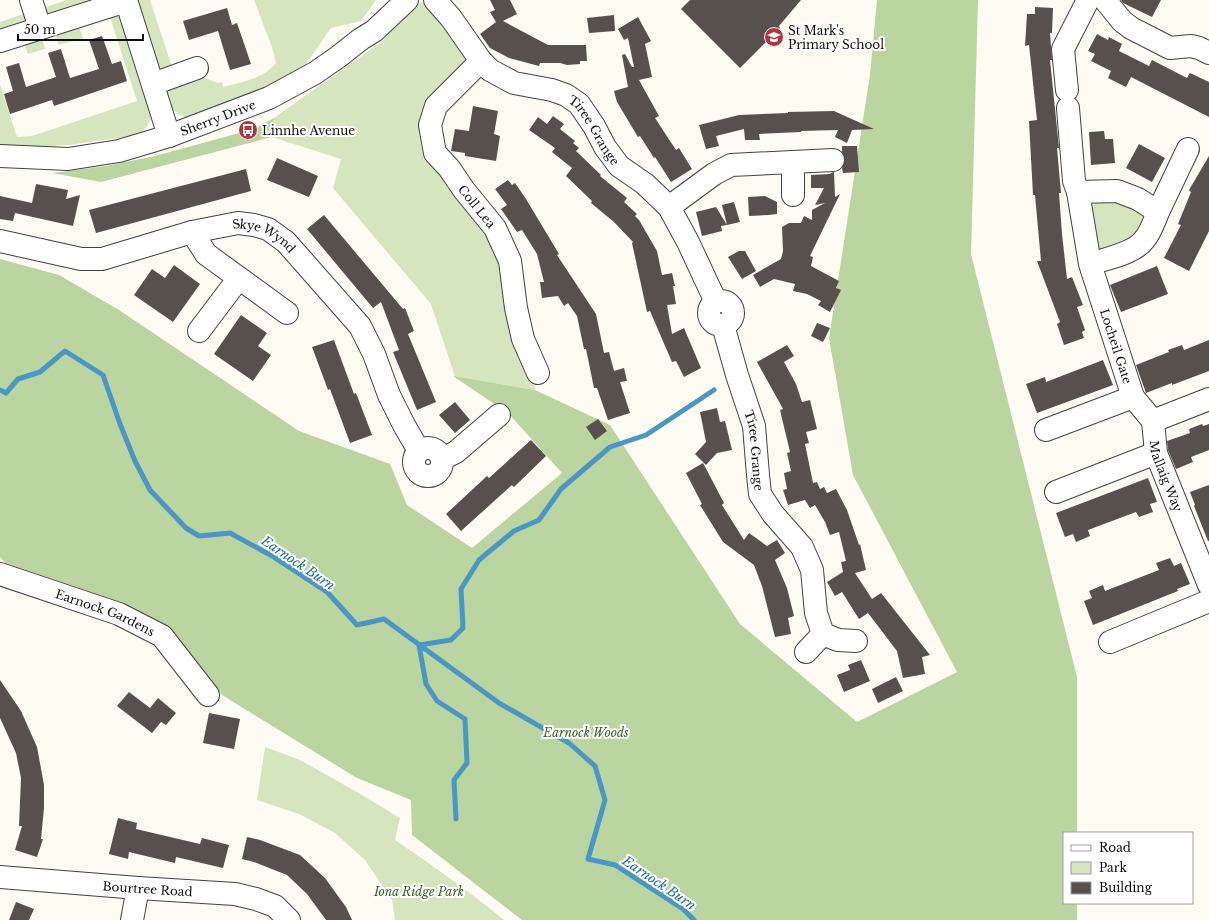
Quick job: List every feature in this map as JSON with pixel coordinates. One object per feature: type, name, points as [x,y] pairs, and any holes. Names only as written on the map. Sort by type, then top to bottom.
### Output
[{"type":"street","points":[[31,0],[40,28]]},
{"type":"street","name":"Sherry Drive","points":[[0,156],[68,160],[119,151],[169,136],[269,98],[315,73],[338,57],[360,39],[374,31],[407,0]]},
{"type":"street","name":"Tiree Grange","points":[[435,0],[451,18],[481,61],[490,70],[514,83],[552,90],[566,95],[579,104],[594,126],[605,147],[619,166],[645,184],[669,206],[688,242],[716,302],[711,306],[709,314],[711,320],[715,324],[723,325],[737,375],[754,426],[760,494],[773,514],[802,547],[812,570],[816,613],[823,634]]},
{"type":"street","name":"Locheil Gate","points":[[1088,0],[1063,49],[1074,180],[1078,192],[1090,264],[1133,397],[1153,422]]},
{"type":"street","points":[[1106,0],[1122,21],[1131,28],[1170,48],[1191,46],[1209,53]]},
{"type":"street","points":[[0,41],[126,1],[169,136]]},
{"type":"street","name":"Coll Lea","points":[[481,61],[436,106],[430,124],[435,153],[495,228],[510,261],[516,308],[523,339],[538,372]]},
{"type":"street","points":[[153,84],[197,68]]},
{"type":"street","points":[[1090,264],[1134,249],[1144,241],[1152,228],[1188,149]]},
{"type":"street","points":[[669,206],[714,174],[731,164],[833,160]]},
{"type":"street","points":[[793,162],[793,195]]},
{"type":"street","points":[[1078,192],[1117,191],[1138,199],[1158,212]]},
{"type":"street","name":"Skye Wynd","points":[[0,241],[81,259],[102,259],[192,232],[238,224],[254,224],[268,229],[286,242],[360,326],[374,354],[389,394],[419,451],[423,448],[433,448],[442,458],[456,452],[498,415]]},
{"type":"street","points":[[192,232],[206,254],[287,313]]},
{"type":"street","points":[[199,331],[239,278]]},
{"type":"street","points":[[1046,430],[1133,397]]},
{"type":"street","points":[[1153,422],[1209,398]]},
{"type":"street","name":"Mallaig Way","points":[[1153,422],[1156,453],[1209,585]]},
{"type":"street","points":[[1056,492],[1156,453]]},
{"type":"street","name":"Earnock Gardens","points":[[0,574],[119,614],[162,636],[208,695]]},
{"type":"street","points":[[1110,642],[1209,601]]},
{"type":"street","points":[[806,652],[823,634],[838,640],[856,642]]},
{"type":"street","name":"Bourtree Road","points":[[0,877],[235,894],[256,899],[275,906],[289,920]]},
{"type":"street","points":[[132,920],[138,888]]},
{"type":"green space","points":[[67,0],[103,0],[43,21],[43,8]]},
{"type":"green space","points":[[134,0],[150,0],[173,70],[158,74]]},
{"type":"green space","points":[[254,0],[376,0],[361,21],[331,28],[306,64],[263,90],[186,118],[176,112],[170,106],[162,87],[185,84],[205,78],[218,83],[222,82],[223,87],[259,76],[265,73],[276,63],[272,47]]},
{"type":"green space","name":"Earnock Woods","points":[[877,0],[978,0],[971,254],[1077,677],[1077,832],[1063,832],[1063,904],[1077,904],[1077,920],[522,920],[412,835],[411,800],[357,778],[222,695],[166,626],[6,564],[0,557],[0,259],[59,275],[119,310],[299,431],[390,464],[407,505],[472,548],[562,473],[509,414],[453,376],[535,390],[610,425],[740,624],[857,722],[957,672],[853,475],[829,338],[870,75]]},
{"type":"green space","points":[[422,2],[426,3],[466,59],[427,104],[420,130],[427,153],[492,244],[504,284],[511,340],[536,390],[455,377],[431,304],[333,188],[341,159],[272,137],[274,118],[384,40],[386,31],[413,6]]},
{"type":"green space","points":[[29,12],[33,23],[0,34],[0,22]]},
{"type":"green space","points":[[109,14],[113,14],[121,18],[153,112],[148,125],[143,131],[132,136],[69,145],[13,148],[0,147],[0,85],[17,137],[32,136],[137,101]]},
{"type":"green space","points":[[78,23],[83,38],[59,45],[54,31]]},
{"type":"green space","points":[[41,35],[45,49],[28,54],[23,41]]},
{"type":"green space","points":[[274,118],[272,137],[101,182],[52,173],[106,166],[155,156],[254,129]]},
{"type":"green space","points":[[1120,201],[1140,212],[1143,217],[1140,227],[1133,238],[1104,250],[1098,250],[1091,207],[1096,202]]},
{"type":"green space","name":"Iona Ridge Park","points":[[265,747],[300,760],[400,818],[395,840],[450,878],[504,920],[395,920],[392,900],[365,860],[335,833],[299,814],[257,800]]},
{"type":"building","points":[[490,0],[510,0],[517,14],[503,21],[548,45],[586,45],[587,61],[580,61],[580,64],[567,65],[560,63],[540,63],[539,66],[509,58],[490,48],[480,34],[496,22],[490,12],[495,10]]},
{"type":"building","points":[[690,0],[801,0],[779,26],[780,28],[740,68],[681,9]]},
{"type":"building","points":[[1121,0],[1161,0],[1152,17],[1123,3]]},
{"type":"building","points":[[1035,7],[1053,8],[1052,33],[1050,33],[1052,60],[1050,60],[1059,148],[1057,148],[1061,193],[1059,193],[1062,234],[1067,279],[1072,277],[1083,305],[1077,307],[1085,330],[1082,332],[1084,338],[1064,345],[1057,324],[1060,322],[1037,261],[1041,261],[1035,195],[1033,195],[1029,121],[1037,120],[1029,45],[1025,46],[1027,14],[1035,14]]},
{"type":"building","points":[[227,8],[232,25],[237,23],[251,64],[230,70],[218,31],[189,40],[183,21]]},
{"type":"building","points":[[614,15],[615,31],[589,33],[587,18]]},
{"type":"building","points":[[638,17],[651,41],[645,44],[652,77],[639,80],[659,116],[655,118],[676,150],[679,148],[692,169],[671,182],[640,136],[638,137],[617,102],[614,91],[628,87],[622,55],[625,54],[632,67],[634,67],[628,38],[624,40],[618,29]]},
{"type":"building","points":[[1097,34],[1108,40],[1109,37],[1122,44],[1119,51],[1149,66],[1152,60],[1187,78],[1190,73],[1209,82],[1209,117],[1131,77],[1126,87],[1108,78],[1111,71],[1091,61],[1095,54],[1088,51]]},
{"type":"building","points":[[102,36],[112,64],[121,61],[127,81],[54,106],[52,100],[10,114],[4,94],[13,91],[6,67],[19,63],[26,87],[56,77],[48,53],[61,49],[70,78],[99,69],[89,40]]},
{"type":"building","points":[[473,106],[498,111],[494,134],[500,136],[496,161],[465,156],[465,153],[451,151],[455,129],[469,131]]},
{"type":"building","points":[[834,111],[874,129],[852,130],[847,143],[835,137],[838,130],[759,134],[760,140],[745,140],[744,129],[716,136],[719,146],[706,149],[699,125],[739,115]]},
{"type":"building","points":[[553,116],[564,124],[560,129],[575,141],[573,143],[579,148],[576,151],[601,175],[600,176],[627,198],[624,202],[637,214],[635,216],[639,220],[657,251],[662,275],[672,273],[675,286],[673,286],[676,304],[667,305],[672,334],[684,328],[701,368],[684,377],[676,361],[672,362],[650,311],[647,312],[633,242],[614,222],[591,203],[592,201],[566,176],[572,168],[552,152],[555,148],[529,130],[538,117],[547,124]]},
{"type":"building","points":[[1104,131],[1105,139],[1113,139],[1115,163],[1091,165],[1089,132]]},
{"type":"building","points":[[1139,144],[1165,158],[1152,182],[1126,168]]},
{"type":"building","points":[[842,146],[857,146],[859,172],[843,173],[842,168],[845,160],[842,152]]},
{"type":"building","points":[[1209,156],[1209,231],[1189,271],[1164,258],[1181,225],[1178,224],[1191,192],[1189,190]]},
{"type":"building","points":[[277,158],[318,176],[309,197],[267,180]]},
{"type":"building","points":[[246,169],[251,191],[96,233],[89,210]]},
{"type":"building","points":[[834,172],[835,197],[840,194],[810,256],[813,257],[811,266],[839,281],[836,288],[841,290],[830,312],[818,305],[821,301],[807,294],[793,291],[795,284],[774,279],[760,287],[753,275],[781,259],[783,251],[782,227],[789,223],[801,223],[804,216],[812,220],[812,210],[825,203],[815,205],[824,188],[811,188],[811,175],[830,174]]},
{"type":"building","points":[[508,180],[512,185],[515,183],[526,199],[559,254],[557,255],[596,314],[604,353],[609,352],[614,371],[624,368],[627,381],[620,382],[630,413],[608,420],[597,388],[594,388],[577,316],[568,303],[564,306],[558,296],[542,298],[540,282],[544,282],[537,254],[522,230],[517,232],[501,209],[507,205],[495,189]]},
{"type":"building","points":[[36,184],[68,190],[66,199],[80,195],[73,226],[15,213],[13,221],[0,219],[0,196],[32,203]]},
{"type":"building","points":[[765,196],[777,202],[777,214],[749,216],[748,197]]},
{"type":"building","points":[[734,202],[740,222],[727,225],[722,205]]},
{"type":"building","points":[[716,207],[727,225],[721,226],[722,231],[702,236],[696,212]]},
{"type":"building","points":[[324,215],[403,309],[405,308],[414,331],[408,334],[436,402],[417,410],[393,352],[399,350],[381,302],[373,308],[307,229]]},
{"type":"building","points":[[739,251],[745,251],[756,271],[742,279],[728,257]]},
{"type":"building","points":[[174,265],[200,284],[173,322],[134,295],[152,269],[165,278]]},
{"type":"building","points":[[1157,266],[1168,294],[1121,312],[1110,285]]},
{"type":"building","points":[[241,315],[267,333],[258,346],[271,355],[253,381],[214,354]]},
{"type":"building","points":[[817,323],[830,328],[823,342],[811,336]]},
{"type":"building","points":[[334,340],[354,394],[356,393],[372,435],[350,443],[330,389],[328,390],[312,347]]},
{"type":"building","points":[[1209,340],[1209,371],[1146,393],[1136,365],[1169,352],[1168,350],[1182,345],[1184,350]]},
{"type":"building","points":[[787,345],[794,356],[784,362],[796,384],[802,402],[810,400],[817,429],[806,432],[809,443],[805,444],[813,483],[817,482],[820,489],[824,487],[827,493],[836,489],[847,510],[859,545],[860,544],[866,570],[855,573],[872,599],[881,593],[930,655],[922,657],[925,674],[903,678],[897,651],[868,613],[859,619],[842,592],[835,596],[827,582],[843,572],[841,562],[846,561],[839,532],[830,535],[825,522],[815,505],[810,508],[805,500],[788,505],[783,490],[787,489],[784,473],[791,471],[787,453],[790,452],[780,410],[783,409],[757,362]]},
{"type":"building","points":[[1103,360],[1113,385],[1037,413],[1026,384],[1045,377],[1046,382]]},
{"type":"building","points":[[455,402],[470,420],[455,433],[439,415]]},
{"type":"building","points":[[717,408],[720,422],[725,421],[732,450],[717,453],[706,465],[695,454],[706,442],[700,412]]},
{"type":"building","points":[[598,419],[607,431],[595,440],[586,427]]},
{"type":"building","points":[[1202,424],[1203,426],[1209,424],[1209,450],[1191,457],[1193,462],[1176,469],[1168,450],[1167,441],[1190,433],[1189,429]]},
{"type":"building","points":[[531,440],[546,456],[514,487],[512,485],[461,531],[446,514],[487,476],[489,478]]},
{"type":"building","points":[[703,463],[724,503],[722,505],[744,540],[749,533],[767,546],[777,540],[785,553],[775,560],[787,588],[794,616],[788,618],[791,634],[775,637],[762,586],[754,565],[723,542],[700,505],[702,504],[686,473]]},
{"type":"building","points":[[1148,478],[1157,502],[1150,504],[1153,512],[1139,517],[1136,512],[1088,530],[1090,536],[1076,542],[1073,534],[1065,537],[1056,513]]},
{"type":"building","points":[[1209,485],[1209,541],[1208,541],[1190,492]]},
{"type":"building","points":[[1170,558],[1174,566],[1181,563],[1190,584],[1177,589],[1178,591],[1093,625],[1084,601],[1092,598],[1089,591],[1103,585],[1105,591],[1159,570],[1156,563]]},
{"type":"building","points":[[861,660],[870,681],[844,692],[837,675],[850,670],[848,665]]},
{"type":"building","points":[[896,677],[903,691],[878,703],[872,689]]},
{"type":"building","points":[[0,680],[21,711],[37,747],[44,785],[44,808],[41,839],[43,839],[37,857],[15,850],[22,826],[19,826],[21,778],[16,753],[0,718]]},
{"type":"building","points":[[129,692],[150,708],[158,698],[176,713],[166,725],[161,722],[152,733],[117,706]]},
{"type":"building","points":[[209,713],[240,719],[234,749],[203,743]]},
{"type":"building","points":[[118,818],[137,823],[136,829],[200,844],[202,838],[229,845],[223,868],[176,857],[175,863],[129,852],[128,859],[109,854]]},
{"type":"building","points":[[247,837],[260,840],[300,855],[325,878],[346,907],[352,920],[326,920],[307,894],[287,875],[242,859]]},
{"type":"building","points":[[16,902],[34,909],[29,920],[9,920]]},
{"type":"waterway","name":"Earnock Burn","points":[[0,390],[6,393],[18,379],[40,372],[65,351],[103,375],[135,461],[150,490],[186,528],[199,536],[230,533],[272,556],[327,592],[357,625],[384,619],[499,703],[569,743],[595,766],[605,800],[588,859],[615,865],[683,909],[694,920]]},
{"type":"waterway","points":[[456,819],[454,780],[467,763],[465,719],[437,701],[426,684],[419,645],[451,640],[463,628],[461,589],[479,560],[514,531],[539,520],[561,489],[610,447],[646,435],[714,390]]},
{"type":"place","name":"St Mark's Primary School","points":[[774,37]]},
{"type":"place","name":"Linnhe Avenue","points":[[248,130]]}]
